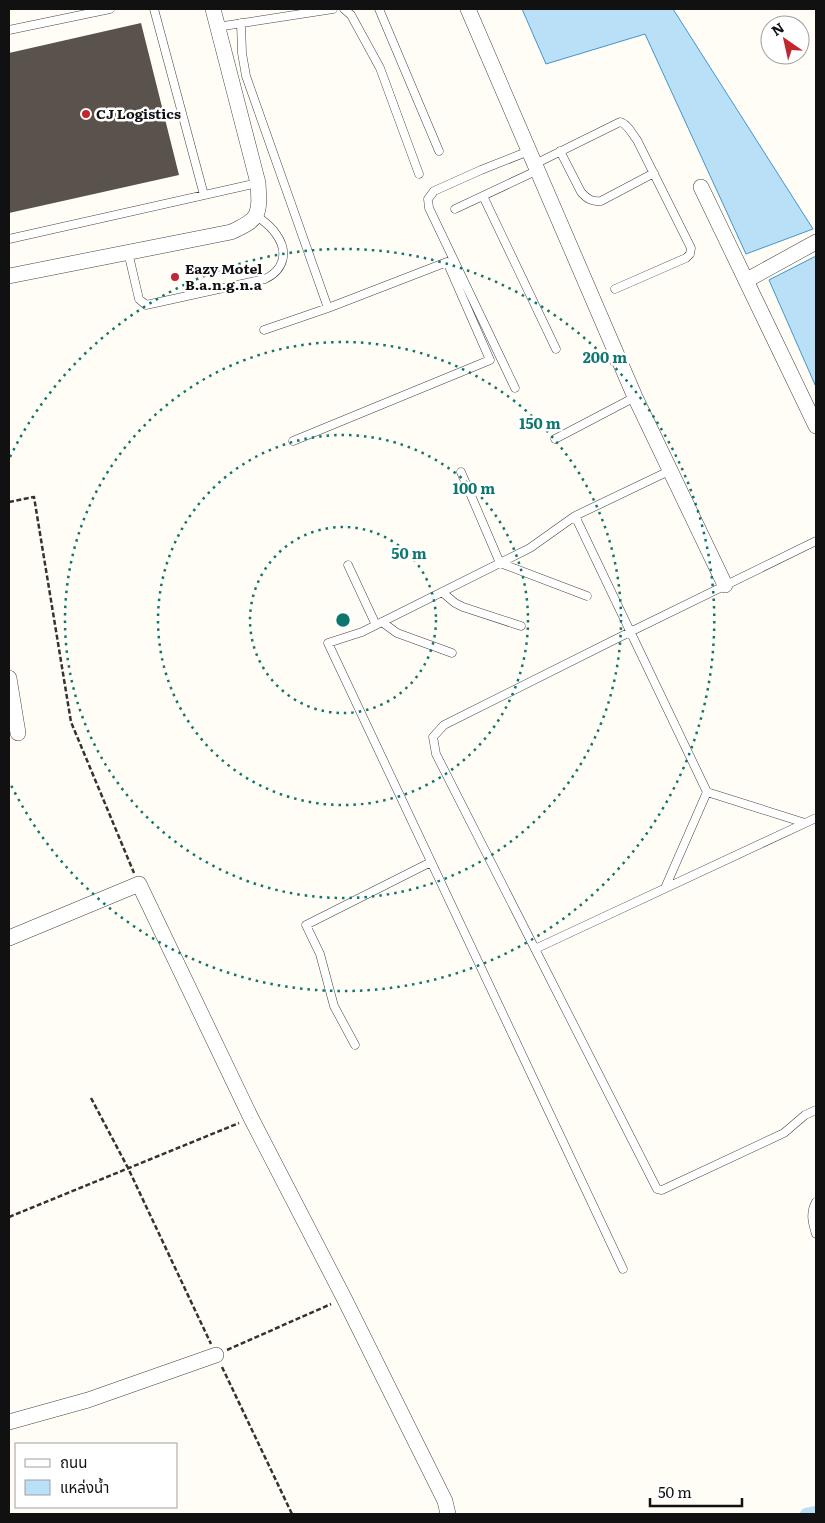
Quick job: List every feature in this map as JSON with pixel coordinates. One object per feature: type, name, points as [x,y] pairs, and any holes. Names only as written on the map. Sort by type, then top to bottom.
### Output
[{"type":"street","points":[[9,276],[231,232],[250,223],[259,209],[258,183],[213,9]]},
{"type":"street","points":[[468,9],[634,397],[725,585]]},
{"type":"street","points":[[701,187],[816,426]]},
{"type":"street","points":[[747,280],[816,242]]},
{"type":"street","points":[[9,678],[18,733]]},
{"type":"street","points":[[9,938],[139,884],[251,1118],[344,1298],[444,1501],[448,1514]]},
{"type":"street","points":[[9,1422],[88,1400],[216,1354]]},
{"type":"lane","points":[[9,30],[110,9]]},
{"type":"lane","points":[[154,9],[204,196]]},
{"type":"lane","points":[[217,27],[333,9]]},
{"type":"lane","points":[[344,9],[350,15],[380,68],[419,174]]},
{"type":"lane","points":[[379,9],[439,151]]},
{"type":"lane","points":[[241,24],[242,54],[246,76],[328,308]]},
{"type":"lane","points":[[455,209],[483,196],[534,162],[620,122],[624,123],[637,140],[689,242],[691,252],[683,259],[614,289]]},
{"type":"lane","points":[[560,151],[581,192],[585,197],[594,202],[601,202],[654,173]]},
{"type":"lane","points":[[515,388],[429,208],[428,200],[430,195],[440,188],[481,170],[534,162]]},
{"type":"lane","points":[[9,239],[258,183]]},
{"type":"lane","points":[[483,196],[556,349]]},
{"type":"lane","points":[[128,252],[139,299],[146,305],[265,279],[276,273],[281,267],[283,252],[276,232],[256,215]]},
{"type":"lane","points":[[264,330],[328,308],[446,262],[490,360],[293,441]]},
{"type":"lane","points":[[555,439],[634,397]]},
{"type":"lane","points":[[623,1269],[328,643],[362,632],[530,548],[575,516],[669,471]]},
{"type":"lane","points":[[461,472],[500,562],[587,596]]},
{"type":"lane","points":[[575,516],[707,792],[805,823]]},
{"type":"lane","points":[[816,541],[444,725],[433,737],[436,754],[657,1189],[662,1190],[784,1133],[805,1116],[816,1110]]},
{"type":"lane","points":[[348,565],[379,623],[396,633],[452,653]]},
{"type":"lane","points":[[442,592],[454,603],[463,607],[521,626]]},
{"type":"lane","points":[[665,888],[707,792]]},
{"type":"lane","points":[[535,949],[816,818]]},
{"type":"lane","points":[[355,1045],[334,1006],[320,954],[306,925],[431,862]]},
{"type":"lane","points":[[816,1202],[811,1212],[816,1234]]},
{"type":"path","points":[[9,502],[34,497],[71,722],[139,884]]},
{"type":"path","points":[[91,1098],[128,1168],[292,1514]]},
{"type":"path","points":[[9,1217],[251,1118]]},
{"type":"path","points":[[216,1354],[344,1298]]},
{"type":"water","points":[[522,9],[673,9],[813,229],[746,254],[645,34],[546,64]]},
{"type":"water","points":[[816,256],[816,387],[769,280]]},
{"type":"building","name":"CJ Logistics","points":[[141,23],[179,175],[9,213],[9,53]]},
{"type":"waterway","points":[[806,1514],[816,1512]]},
{"type":"place","name":"CJ Logistics","points":[[86,114]]},
{"type":"place","name":"Eazy Motel B.a.n.g.n.a","points":[[175,277]]}]
